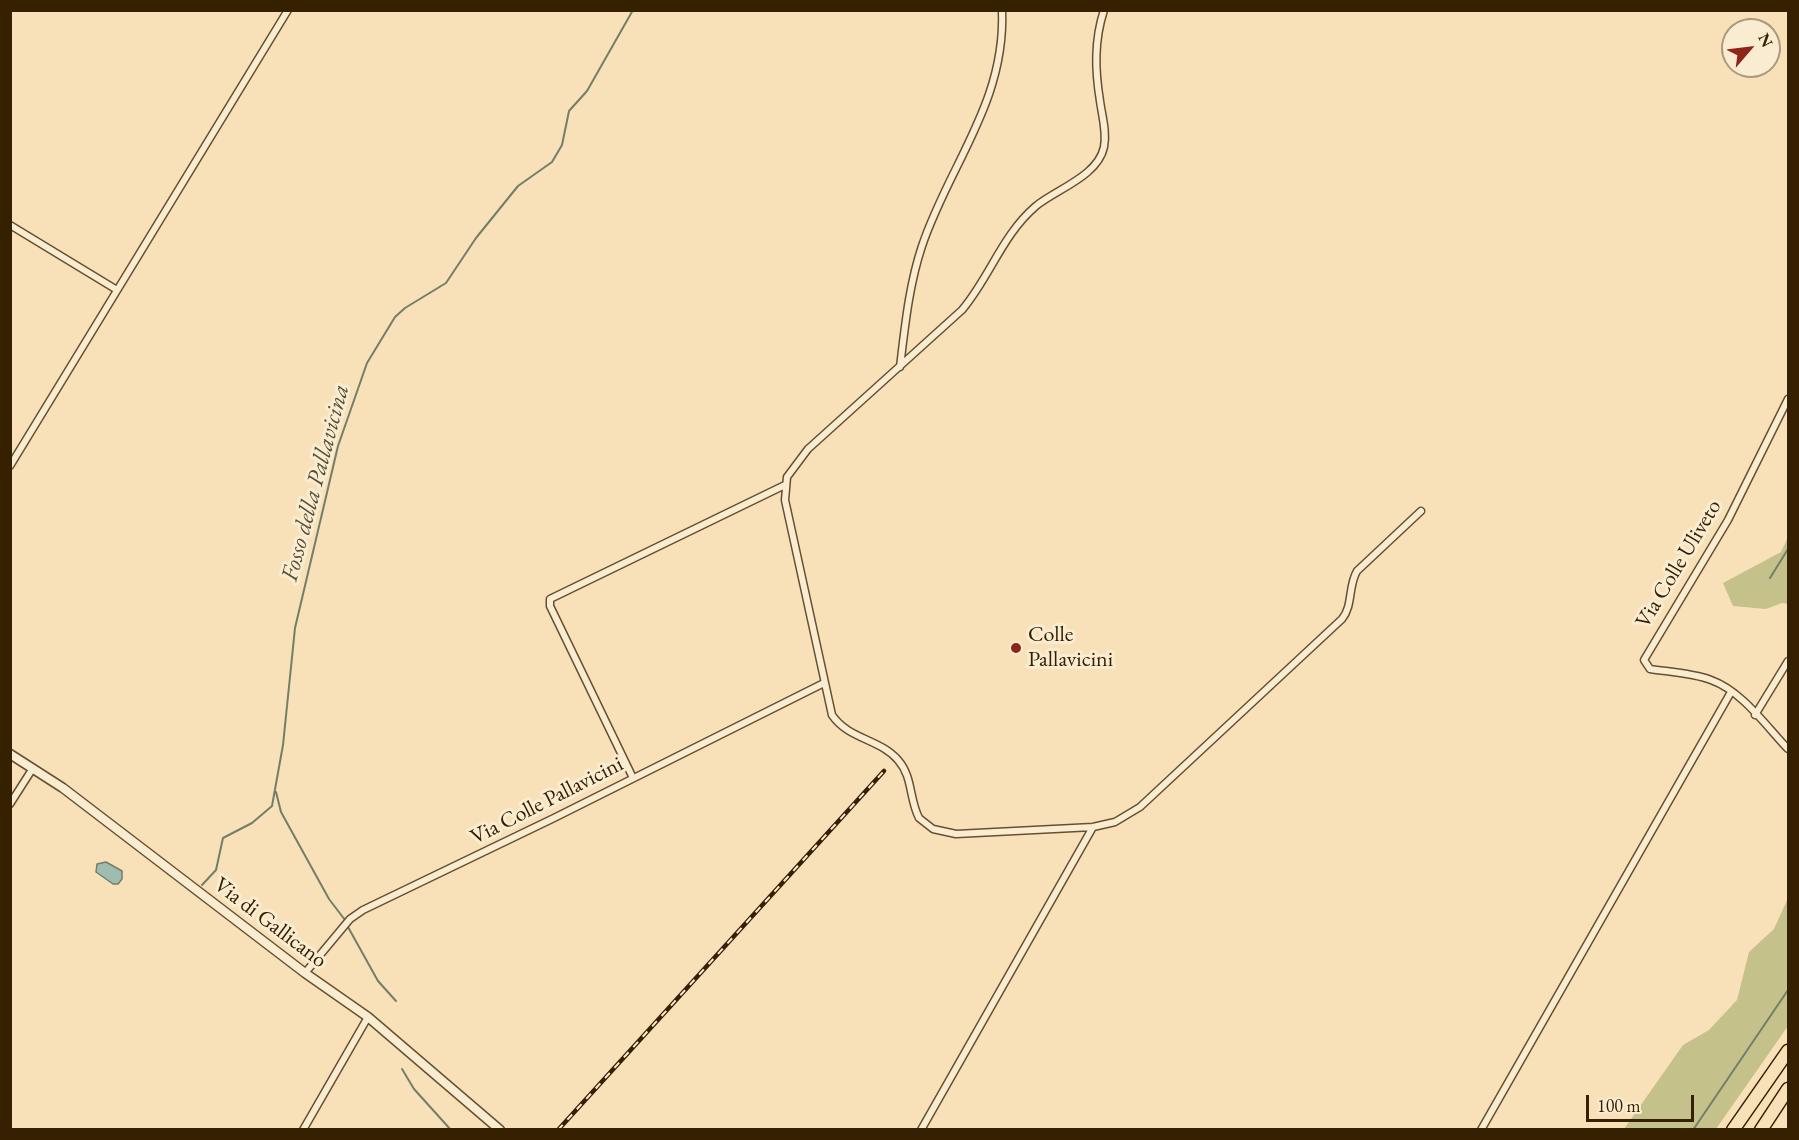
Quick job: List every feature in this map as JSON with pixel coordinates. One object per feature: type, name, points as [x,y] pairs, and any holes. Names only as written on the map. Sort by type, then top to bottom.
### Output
[{"type":"highway","points":[[1733,1130],[1788,1051]]},
{"type":"highway","points":[[1761,1130],[1788,1089]]},
{"type":"street","points":[[10,466],[288,10]]},
{"type":"street","points":[[900,368],[907,310],[922,246],[976,130],[1001,55],[1002,10]]},
{"type":"street","points":[[1104,10],[1095,54],[1105,138],[1100,159],[1088,172],[1046,199],[1023,218],[1011,232],[979,288],[962,310],[812,445],[793,468],[785,485],[787,507],[824,683],[830,709],[840,725],[886,750],[898,760],[910,780],[916,812],[922,822],[933,829],[956,834],[1092,828],[1115,822],[1140,807],[1342,619],[1348,609],[1350,583],[1357,571],[1421,512]]},
{"type":"street","points":[[10,225],[117,290]]},
{"type":"street","name":"Via Colle Uliveto","points":[[1731,692],[1717,682],[1700,677],[1650,669],[1646,665],[1645,657],[1728,520],[1788,399]]},
{"type":"street","points":[[633,778],[550,606],[550,598],[785,485]]},
{"type":"street","points":[[1755,715],[1788,661]]},
{"type":"street","name":"Via Colle Pallavicini","points":[[305,973],[359,912],[824,683]]},
{"type":"street","points":[[1480,1130],[1731,692],[1788,748]]},
{"type":"street","name":"Via di Gallicano","points":[[10,754],[33,768],[305,973],[368,1017],[500,1130]]},
{"type":"street","points":[[10,804],[33,768]]},
{"type":"street","points":[[921,1130],[1092,828]]},
{"type":"street","points":[[303,1130],[368,1017]]},
{"type":"shaded area","points":[[1788,537],[1788,604],[1782,603],[1766,609],[1733,606],[1723,583],[1781,552]]},
{"type":"shaded area","points":[[106,862],[122,871],[122,879],[118,884],[113,884],[96,872],[97,864]]},
{"type":"shaded area","points":[[1788,898],[1788,1026],[1716,1129],[1624,1129],[1683,1045],[1709,1030],[1737,1000],[1749,952],[1774,929]]},
{"type":"waterway","name":"Fosso della Pallavicina","points":[[202,885],[216,870],[223,838],[252,823],[272,806],[283,745],[295,628],[338,446],[367,363],[395,317],[405,308],[446,283],[476,238],[518,186],[552,162],[562,145],[569,111],[587,91],[633,10]]},
{"type":"waterway","points":[[1770,578],[1788,549]]},
{"type":"waterway","points":[[276,792],[281,812],[329,899],[345,920]]},
{"type":"waterway","points":[[348,927],[378,981],[396,1001]]},
{"type":"waterway","points":[[1693,1130],[1788,990]]},
{"type":"waterway","points":[[402,1069],[414,1089],[451,1130]]},
{"type":"railway","points":[[558,1130],[884,771]]},
{"type":"place","name":"Colle Pallavicini","points":[[1016,648]]}]
